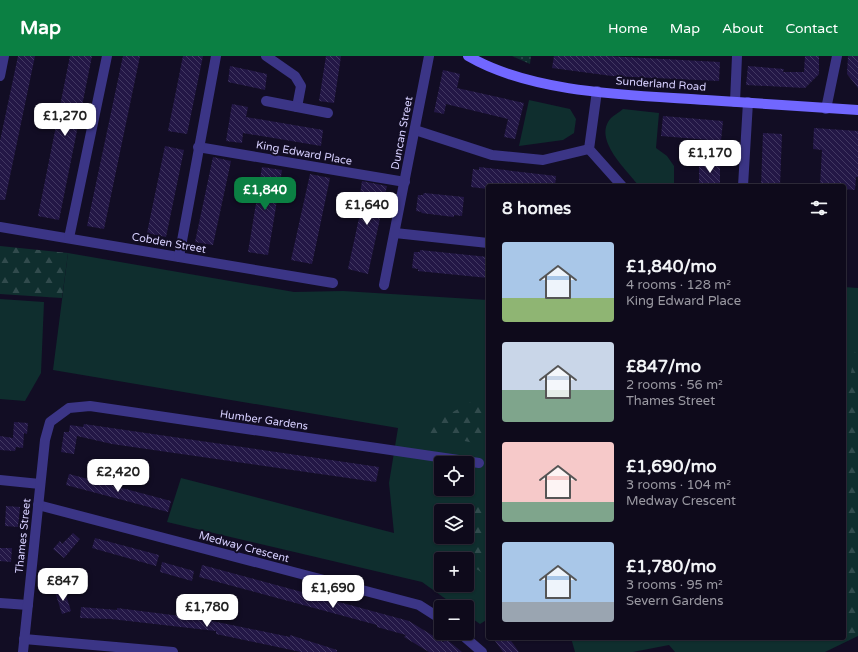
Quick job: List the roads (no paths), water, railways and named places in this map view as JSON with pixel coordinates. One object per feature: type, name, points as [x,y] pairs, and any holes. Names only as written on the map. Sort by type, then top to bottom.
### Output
[{"type":"main road","name":"Sunderland Road","points":[[468,56],[510,74],[550,86],[734,102],[858,110]]},
{"type":"street","points":[[0,76],[4,56]]},
{"type":"street","points":[[70,238],[107,56]]},
{"type":"street","points":[[179,257],[198,147],[216,56]]},
{"type":"street","points":[[266,56],[295,76],[301,86],[297,107]]},
{"type":"street","name":"Duncan Street","points":[[384,285],[429,56]]},
{"type":"street","points":[[734,102],[736,56]]},
{"type":"street","points":[[826,109],[837,56]]},
{"type":"street","points":[[597,91],[589,149],[620,184]]},
{"type":"street","points":[[266,101],[328,113]]},
{"type":"street","points":[[743,184],[748,102]]},
{"type":"street","points":[[415,130],[492,155],[543,160],[589,149]]},
{"type":"street","name":"King Edward Place","points":[[198,147],[405,182]]},
{"type":"street","name":"Cobden Street","points":[[0,227],[333,283]]},
{"type":"street","points":[[395,233],[486,243]]},
{"type":"street","name":"Humber Gardens","points":[[50,422],[69,408],[90,406],[479,463]]},
{"type":"street","name":"Thames Street","points":[[23,652],[45,440],[50,422]]},
{"type":"street","points":[[0,480],[40,484]]},
{"type":"street","name":"Medway Crescent","points":[[38,505],[418,605],[434,615]]},
{"type":"street","points":[[0,602],[28,605]]},
{"type":"street","points":[[24,639],[173,652]]},
{"type":"street","points":[[468,640],[482,652]]}]
